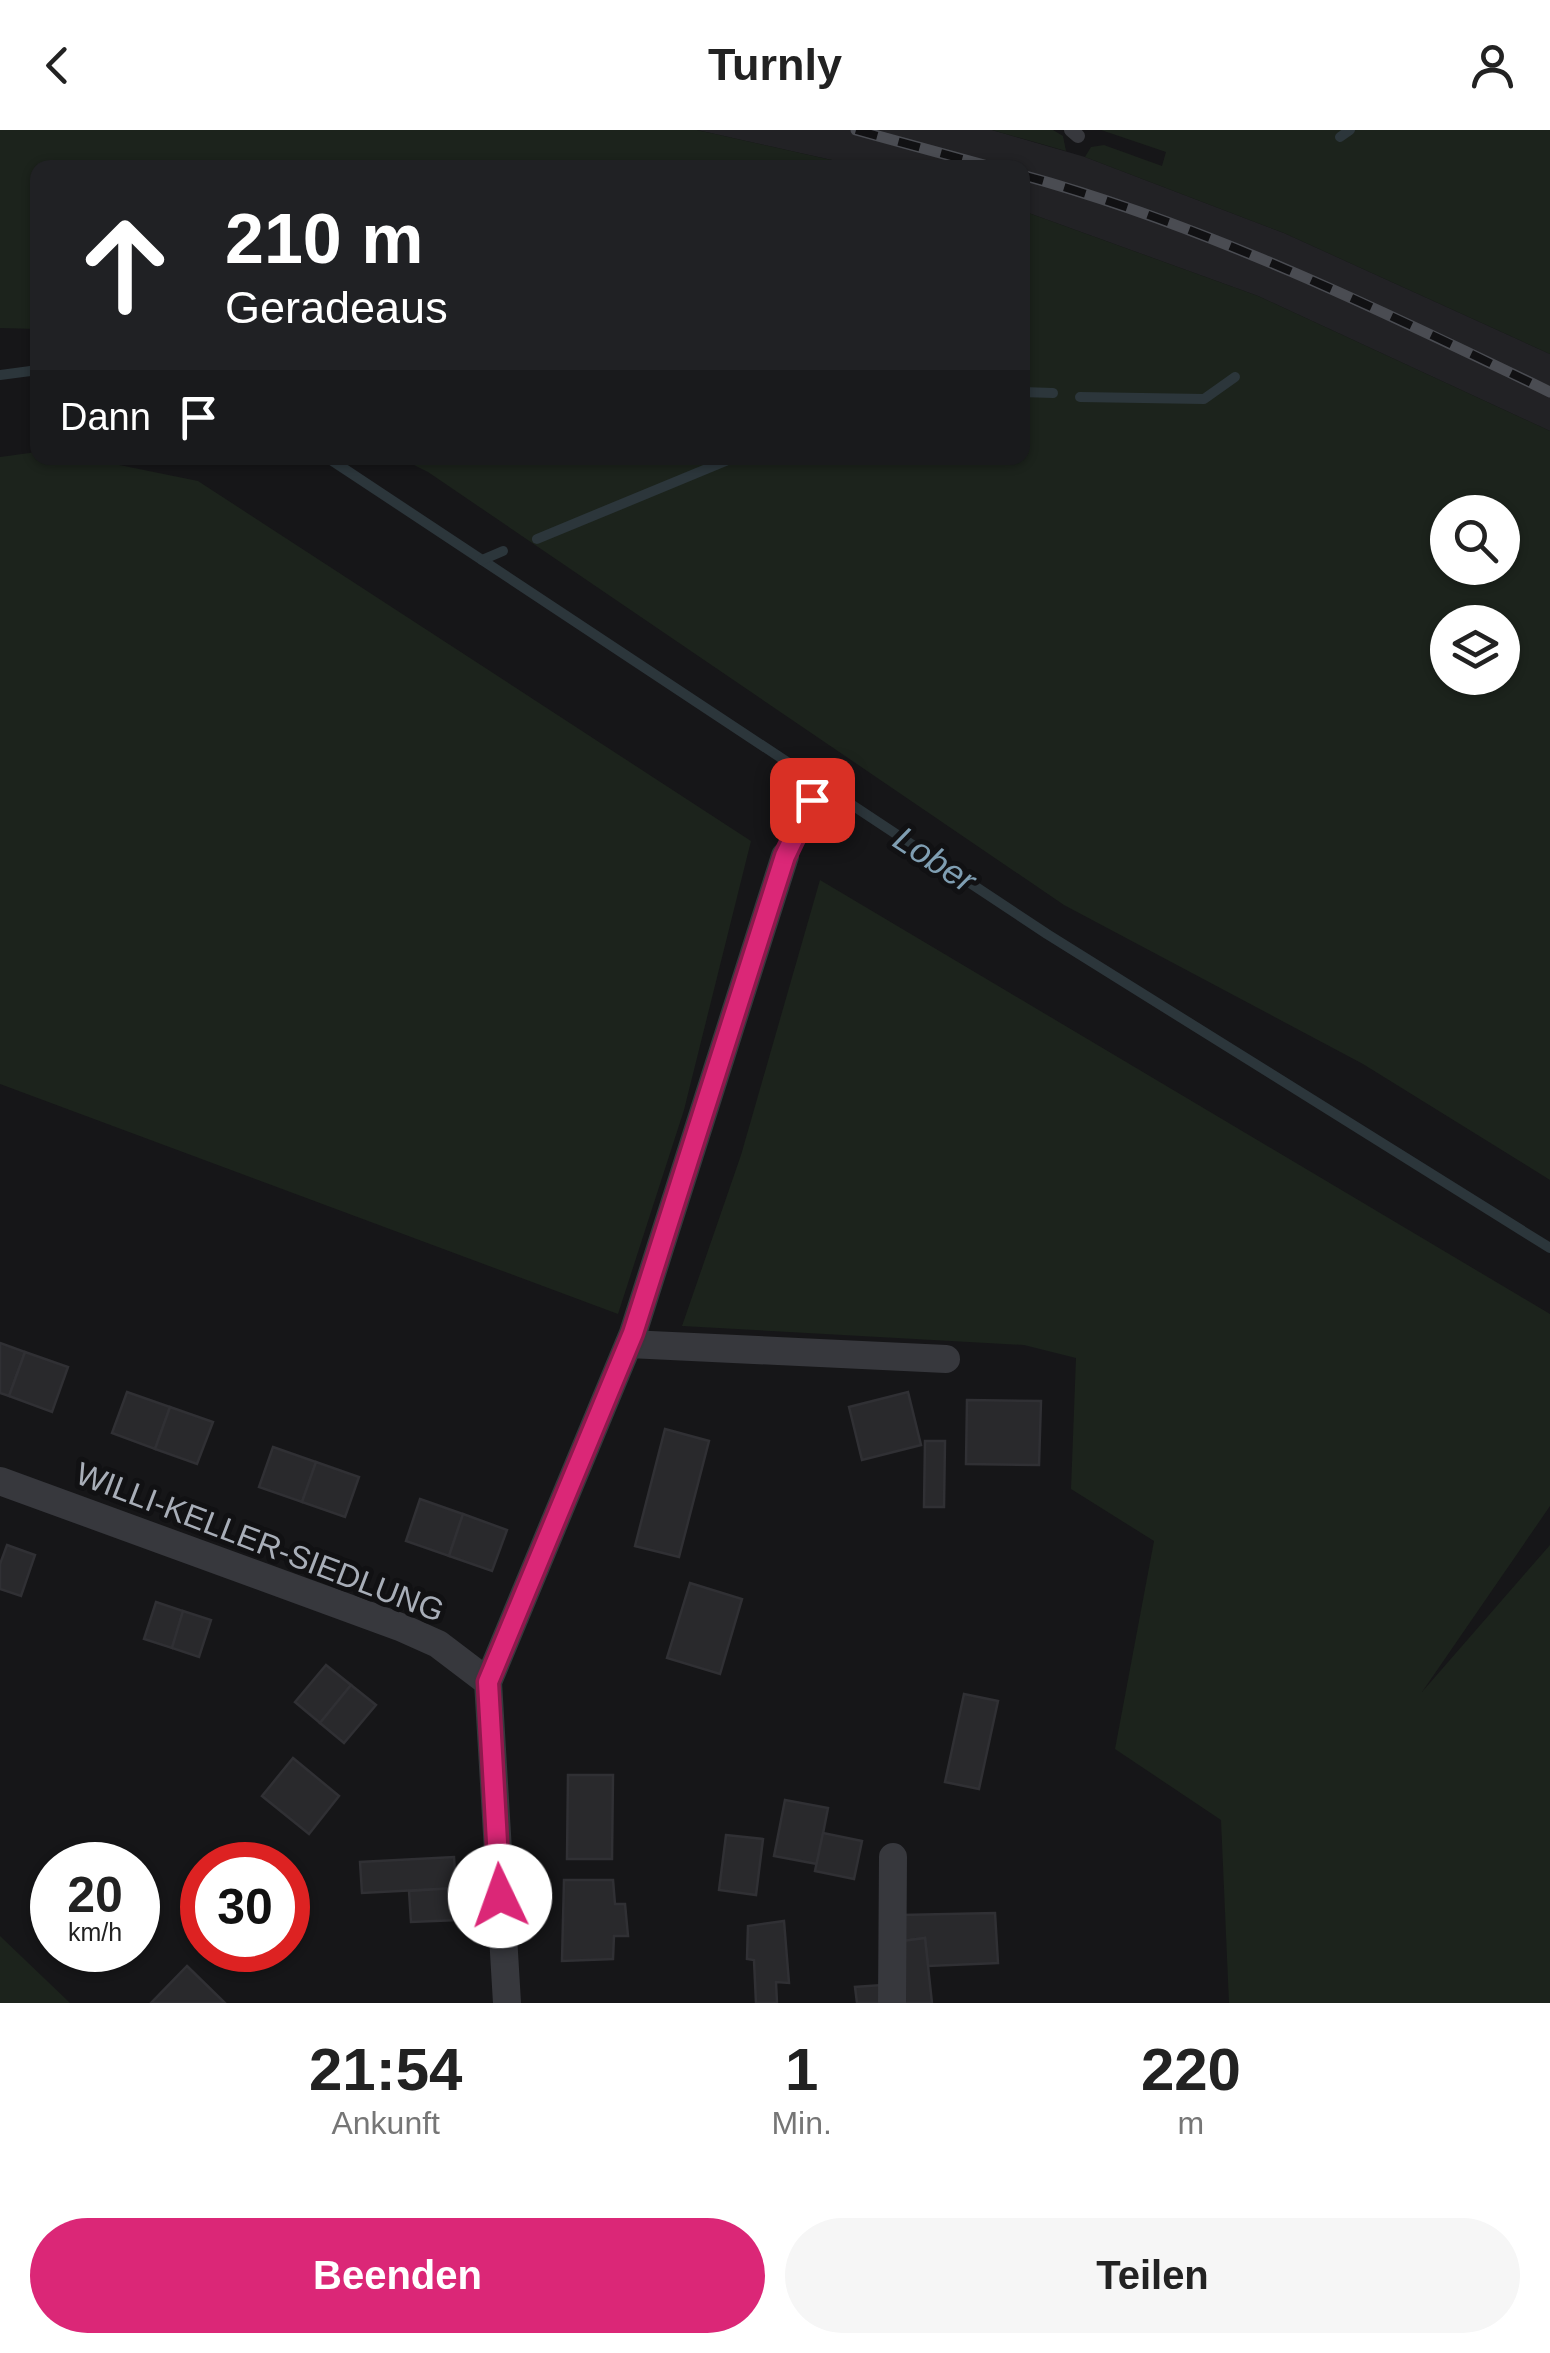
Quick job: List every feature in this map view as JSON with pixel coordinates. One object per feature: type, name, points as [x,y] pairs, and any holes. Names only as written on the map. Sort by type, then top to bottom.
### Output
[{"type":"street","points":[[507,2003],[488,1682],[629,1344],[785,856]]},
{"type":"street","points":[[629,1344],[946,1359]]},
{"type":"street","name":"WILLI-KELLER-SIEDLUNG","points":[[0,1481],[400,1627],[438,1644],[488,1682]]},
{"type":"street","points":[[892,2003],[889,1947],[893,1858]]},
{"type":"lane","points":[[785,856],[812,800]]},
{"type":"shaded area","points":[[0,130],[697,130],[832,160],[30,160],[30,329],[0,328]]},
{"type":"shaded area","points":[[697,130],[992,130],[1085,157],[1284,233],[1550,354],[1550,431],[1258,296],[1030,214],[1030,160],[832,160]]},
{"type":"shaded area","points":[[992,130],[1053,130],[1063,136],[1066,151]]},
{"type":"shaded area","points":[[1101,130],[1550,130],[1550,354],[1284,233],[1085,157],[1091,147],[1104,145],[1162,166],[1166,152]]},
{"type":"shaded area","points":[[1030,214],[1258,296],[1550,431],[1550,1180],[1363,1064],[1064,905],[414,465],[1030,465]]},
{"type":"shaded area","points":[[30,453],[30,465],[119,465],[198,481],[751,841],[684,1110],[618,1314],[0,1084],[0,457]]},
{"type":"shaded area","points":[[820,880],[1550,1314],[1550,1506],[1422,1692],[1550,1545],[1550,2003],[1229,2003],[1221,1820],[1115,1749],[1154,1541],[1071,1489],[1076,1358],[1024,1345],[682,1326],[741,1155]]},
{"type":"shaded area","points":[[0,1936],[30,1965],[30,1972],[38,1972],[70,2003],[0,2003]]},
{"type":"building","points":[[0,1343],[25,1352],[9,1396],[0,1393]]},
{"type":"building","points":[[25,1352],[68,1367],[52,1412],[9,1396]]},
{"type":"building","points":[[127,1392],[170,1407],[155,1449],[112,1433]]},
{"type":"building","points":[[908,1392],[921,1445],[862,1460],[849,1407]]},
{"type":"building","points":[[967,1400],[1041,1401],[1039,1465],[966,1464]]},
{"type":"building","points":[[170,1407],[213,1422],[197,1464],[155,1449]]},
{"type":"building","points":[[665,1429],[709,1441],[679,1557],[635,1546]]},
{"type":"building","points":[[925,1441],[945,1441],[944,1507],[924,1507]]},
{"type":"building","points":[[273,1447],[316,1462],[302,1502],[259,1487]]},
{"type":"building","points":[[316,1462],[359,1477],[345,1517],[302,1502]]},
{"type":"building","points":[[420,1499],[463,1514],[449,1556],[406,1541]]},
{"type":"building","points":[[463,1514],[507,1530],[492,1571],[449,1556]]},
{"type":"building","points":[[7,1545],[35,1555],[21,1596],[0,1589],[0,1564]]},
{"type":"building","points":[[690,1583],[742,1599],[720,1674],[667,1658]]},
{"type":"building","points":[[156,1602],[183,1611],[172,1648],[144,1639]]},
{"type":"building","points":[[183,1611],[211,1620],[199,1657],[172,1648]]},
{"type":"building","points":[[326,1665],[351,1685],[320,1723],[295,1702]]},
{"type":"building","points":[[351,1685],[376,1705],[344,1743],[320,1723]]},
{"type":"building","points":[[964,1694],[998,1701],[979,1789],[945,1782]]},
{"type":"building","points":[[293,1758],[339,1796],[309,1834],[262,1796]]},
{"type":"building","points":[[568,1775],[613,1775],[612,1859],[567,1859]]},
{"type":"building","points":[[785,1800],[828,1808],[817,1864],[774,1856]]},
{"type":"building","points":[[823,1833],[862,1841],[854,1879],[815,1871]]},
{"type":"building","points":[[726,1835],[763,1839],[756,1895],[719,1890]]},
{"type":"building","points":[[454,1857],[456,1888],[362,1893],[360,1862]]},
{"type":"building","points":[[564,1880],[613,1880],[615,1904],[625,1904],[628,1936],[614,1936],[613,1959],[562,1961]]},
{"type":"building","points":[[456,1888],[458,1920],[411,1922],[409,1891]]},
{"type":"building","points":[[995,1913],[998,1963],[928,1966],[925,1938],[895,1942],[901,1915]]},
{"type":"building","points":[[784,1921],[789,1983],[776,1982],[777,2003],[756,2003],[754,1960],[747,1959],[748,1926]]},
{"type":"building","points":[[925,1938],[932,2003],[903,2003],[895,1942]]},
{"type":"building","points":[[181,1972],[193,1972],[225,2003],[151,2003]]},
{"type":"building","points":[[882,1985],[884,2003],[857,2003],[855,1987]]},
{"type":"waterway","points":[[1340,137],[1350,130]]},
{"type":"waterway","name":"Lober","points":[[0,375],[30,371]]},
{"type":"waterway","points":[[1080,397],[1204,399],[1235,377]]},
{"type":"waterway","points":[[1030,392],[1053,393]]},
{"type":"waterway","name":"Lober","points":[[339,465],[1047,934],[1550,1248]]},
{"type":"waterway","points":[[537,539],[716,465]]},
{"type":"waterway","points":[[482,560],[503,551]]},
{"type":"railway","points":[[856,130],[966,160]]},
{"type":"railway","points":[[1030,177],[1225,244],[1357,300],[1550,392]]},
{"type":"route","points":[[500,1896],[488,1682],[633,1333],[785,856],[812,800]]}]
